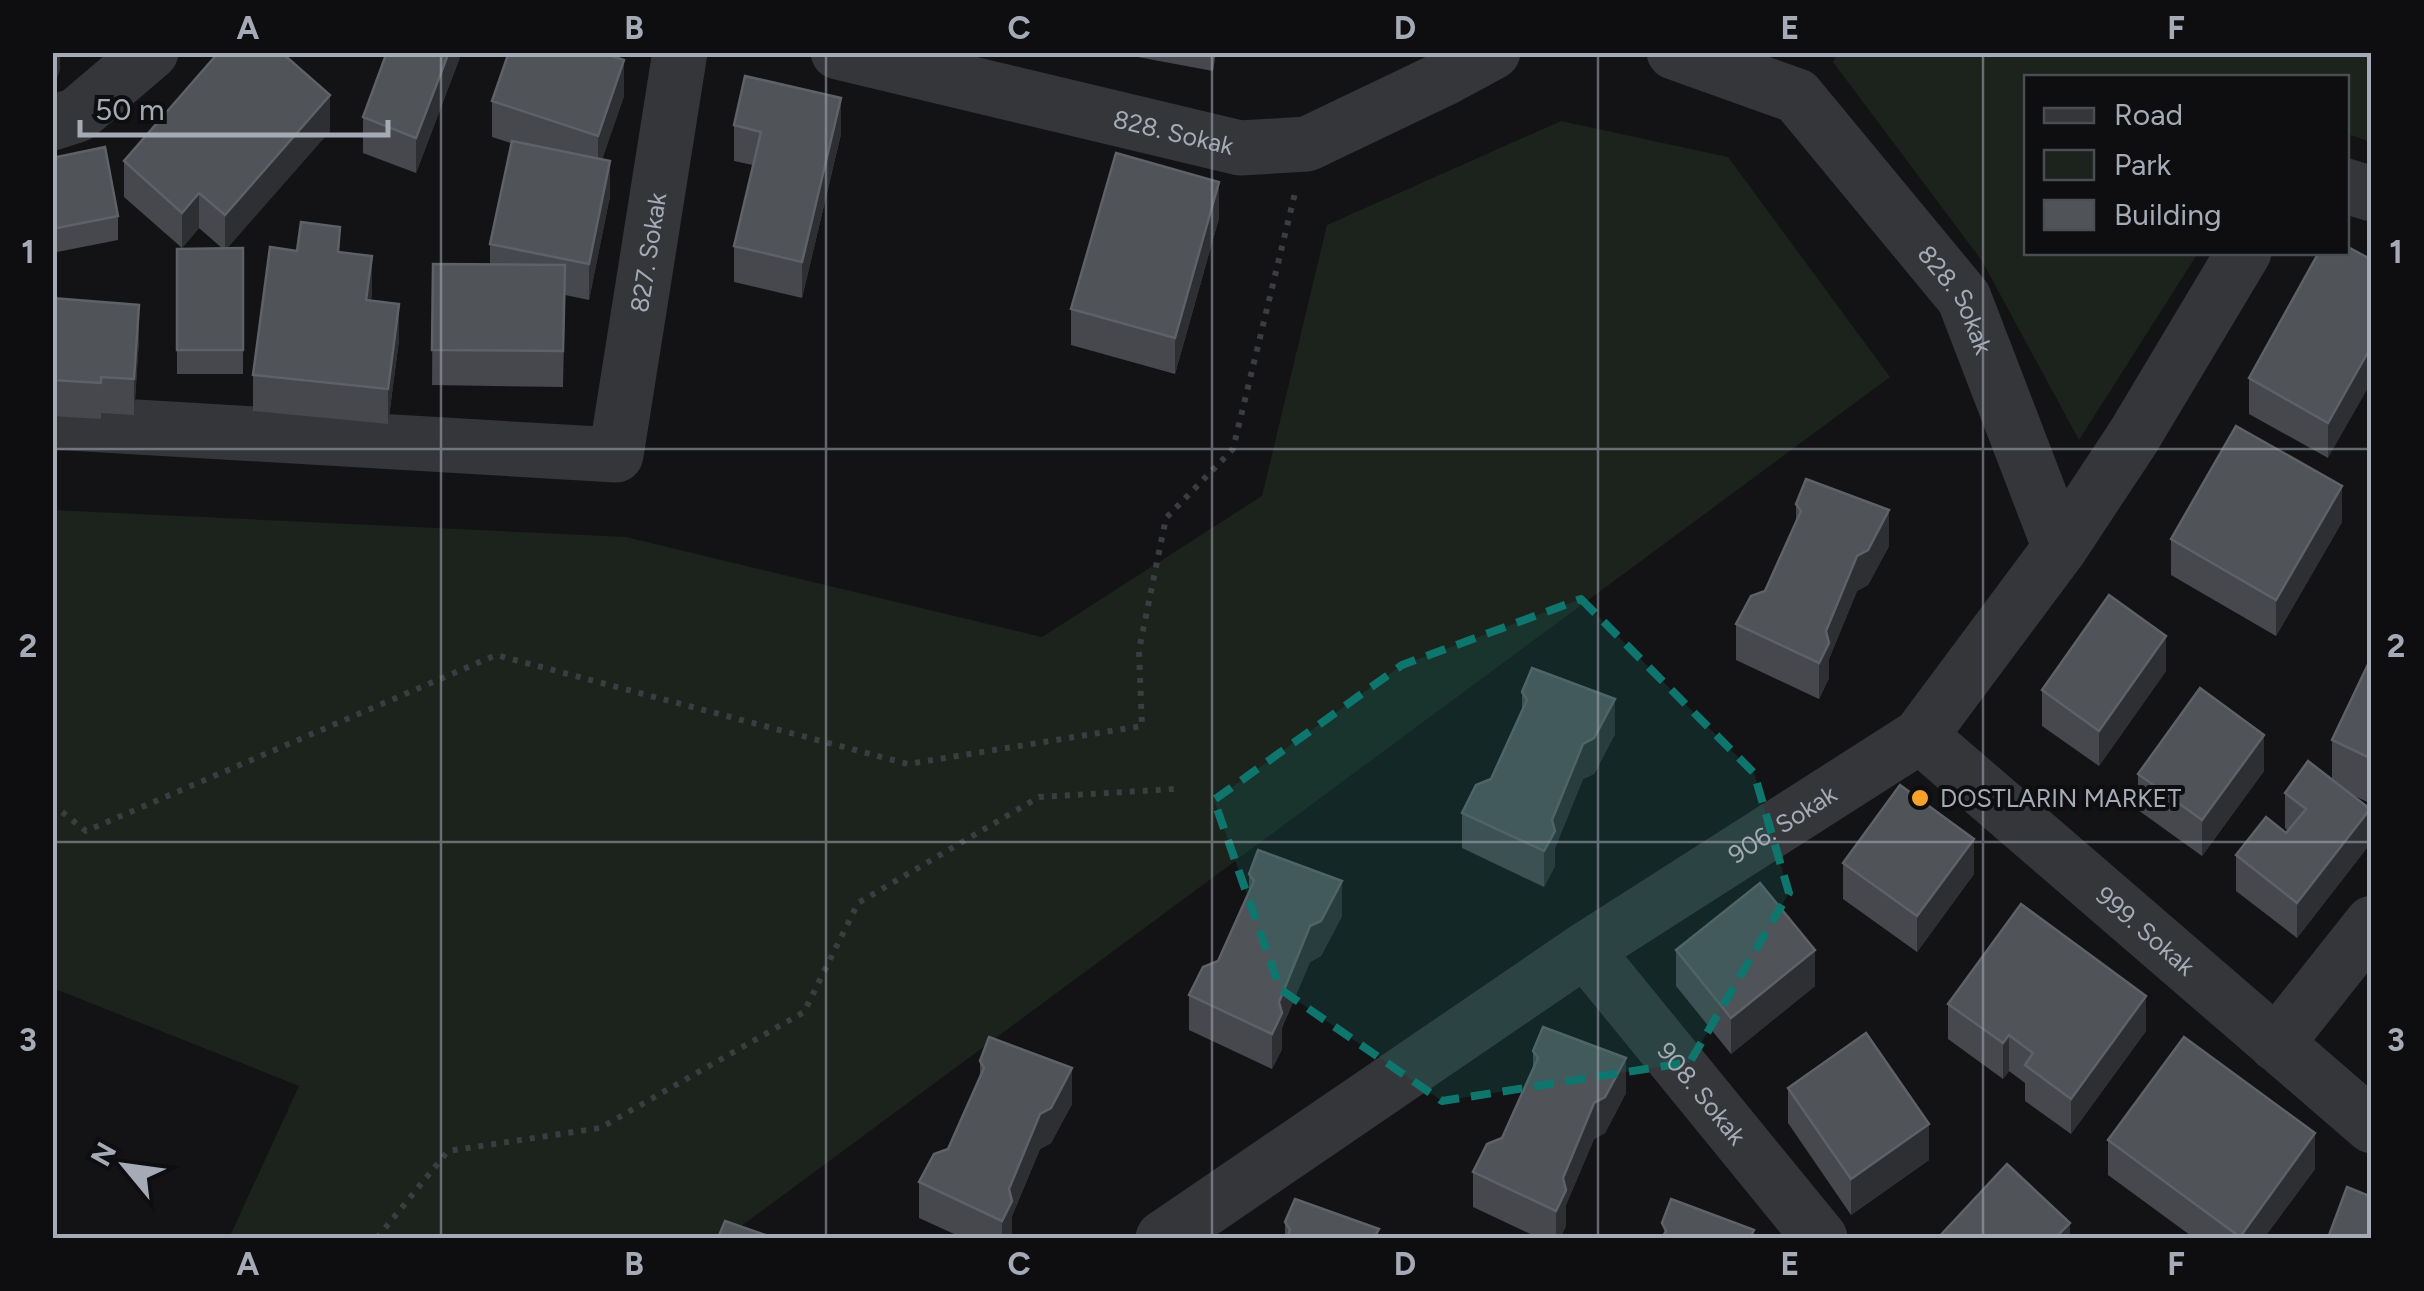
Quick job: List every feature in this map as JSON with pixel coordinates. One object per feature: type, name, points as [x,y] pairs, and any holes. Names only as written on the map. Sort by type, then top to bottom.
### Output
[{"type":"street","points":[[52,123],[77,115],[151,52]]},
{"type":"street","name":"827. Sokak","points":[[52,422],[616,455],[680,52]]},
{"type":"street","name":"828. Sokak","points":[[838,52],[1240,148],[1307,144],[1493,52]]},
{"type":"street","name":"828. Sokak","points":[[1674,52],[1797,96],[1964,298],[2060,548]]},
{"type":"street","name":"906. Sokak","points":[[1163,1238],[1585,950],[1920,736],[2060,548],[2134,436],[2242,255]]},
{"type":"street","name":"999. Sokak","points":[[1920,736],[2372,1126]]},
{"type":"street","points":[[2276,1044],[2372,923]]},
{"type":"street","name":"908. Sokak","points":[[1585,950],[1820,1238]]},
{"type":"path","points":[[52,804],[86,831],[496,655],[908,764],[1142,726],[1139,650],[1166,518],[1233,449],[1307,144]]},
{"type":"path","points":[[377,1238],[448,1151],[600,1128],[804,1012],[858,903],[1039,798],[1175,789]]},
{"type":"highlighted area","points":[[1581,599],[1754,773],[1789,893],[1690,1062],[1442,1101],[1280,989],[1214,800],[1402,665]]},
{"type":"green space","points":[[1838,53],[2371,53],[2371,142],[2349,135],[2349,75],[2024,75],[2024,255],[2197,255],[2079,440],[1982,261],[1833,62]]},
{"type":"green space","points":[[1561,121],[1728,157],[1890,377],[725,1238],[229,1238],[299,1086],[53,988],[53,510],[626,537],[1042,637],[1262,496],[1327,225]]},
{"type":"building","points":[[219,52],[281,52],[330,95],[225,215],[199,193],[182,213],[124,161]]},
{"type":"building","points":[[387,52],[449,52],[416,138],[363,117]]},
{"type":"building","points":[[509,52],[600,52],[624,60],[598,136],[492,101]]},
{"type":"building","points":[[745,76],[841,98],[802,262],[734,246],[761,132],[734,125]]},
{"type":"building","points":[[512,141],[610,161],[589,264],[490,244]]},
{"type":"building","points":[[105,147],[118,216],[52,229],[52,158]]},
{"type":"building","points":[[1116,153],[1219,182],[1175,338],[1071,309]]},
{"type":"building","points":[[301,222],[340,227],[338,252],[372,256],[366,300],[399,304],[388,389],[253,375],[270,247],[297,251]]},
{"type":"building","points":[[243,248],[243,350],[177,350],[177,249]]},
{"type":"building","points":[[2349,248],[2372,260],[2372,345],[2328,423],[2249,378],[2317,255],[2349,255]]},
{"type":"building","points":[[433,264],[565,265],[563,351],[432,350]]},
{"type":"building","points":[[52,298],[139,305],[134,379],[101,377],[101,383],[52,380]]},
{"type":"building","points":[[2236,426],[2342,486],[2276,600],[2171,539]]},
{"type":"building","points":[[1806,479],[1889,510],[1868,550],[1857,556],[1826,631],[1829,643],[1819,663],[1736,624],[1751,596],[1765,591],[1801,511],[1796,504]]},
{"type":"building","points":[[2109,595],[2166,636],[2099,731],[2042,690]]},
{"type":"building","points":[[2372,656],[2372,759],[2332,740]]},
{"type":"building","points":[[1532,668],[1615,699],[1594,738],[1583,744],[1552,820],[1555,831],[1544,851],[1462,813],[1476,785],[1491,779],[1527,700],[1522,692]]},
{"type":"building","points":[[2200,688],[2264,735],[2202,820],[2138,774]]},
{"type":"building","points":[[2308,761],[2370,809],[2297,903],[2236,855],[2266,817],[2286,833],[2306,809],[2285,793]]},
{"type":"building","points":[[1900,785],[1974,839],[1917,916],[1843,863]]},
{"type":"building","points":[[1258,850],[1342,881],[1321,921],[1310,926],[1279,1002],[1282,1013],[1272,1034],[1189,995],[1203,967],[1218,961],[1254,881],[1249,874]]},
{"type":"building","points":[[1760,883],[1815,950],[1731,1018],[1676,950]]},
{"type":"building","points":[[2021,904],[2146,996],[2071,1099],[2025,1065],[2033,1053],[2009,1035],[2003,1043],[1948,1004]]},
{"type":"building","points":[[1543,1027],[1626,1058],[1605,1097],[1594,1103],[1563,1178],[1566,1190],[1556,1211],[1473,1172],[1487,1144],[1502,1138],[1538,1058],[1533,1051]]},
{"type":"building","points":[[1866,1033],[1929,1124],[1851,1179],[1788,1088]]},
{"type":"building","points":[[989,1037],[1072,1068],[1051,1108],[1040,1114],[1009,1189],[1012,1201],[1002,1221],[919,1182],[934,1154],[948,1149],[984,1068],[980,1061]]},
{"type":"building","points":[[2184,1037],[2315,1133],[2240,1237],[2108,1140]]},
{"type":"building","points":[[2007,1164],[2070,1223],[2055,1238],[1938,1238]]},
{"type":"building","points":[[2347,1187],[2372,1197],[2372,1238],[2328,1238]]},
{"type":"building","points":[[1295,1199],[1379,1229],[1374,1238],[1287,1238],[1290,1230],[1285,1222]]},
{"type":"building","points":[[1671,1199],[1754,1230],[1750,1238],[1662,1238],[1666,1231],[1662,1223]]},
{"type":"building","points":[[725,1221],[774,1238],[718,1238]]},
{"type":"place","name":"DOSTLARIN MARKET","points":[[1920,798]]}]
